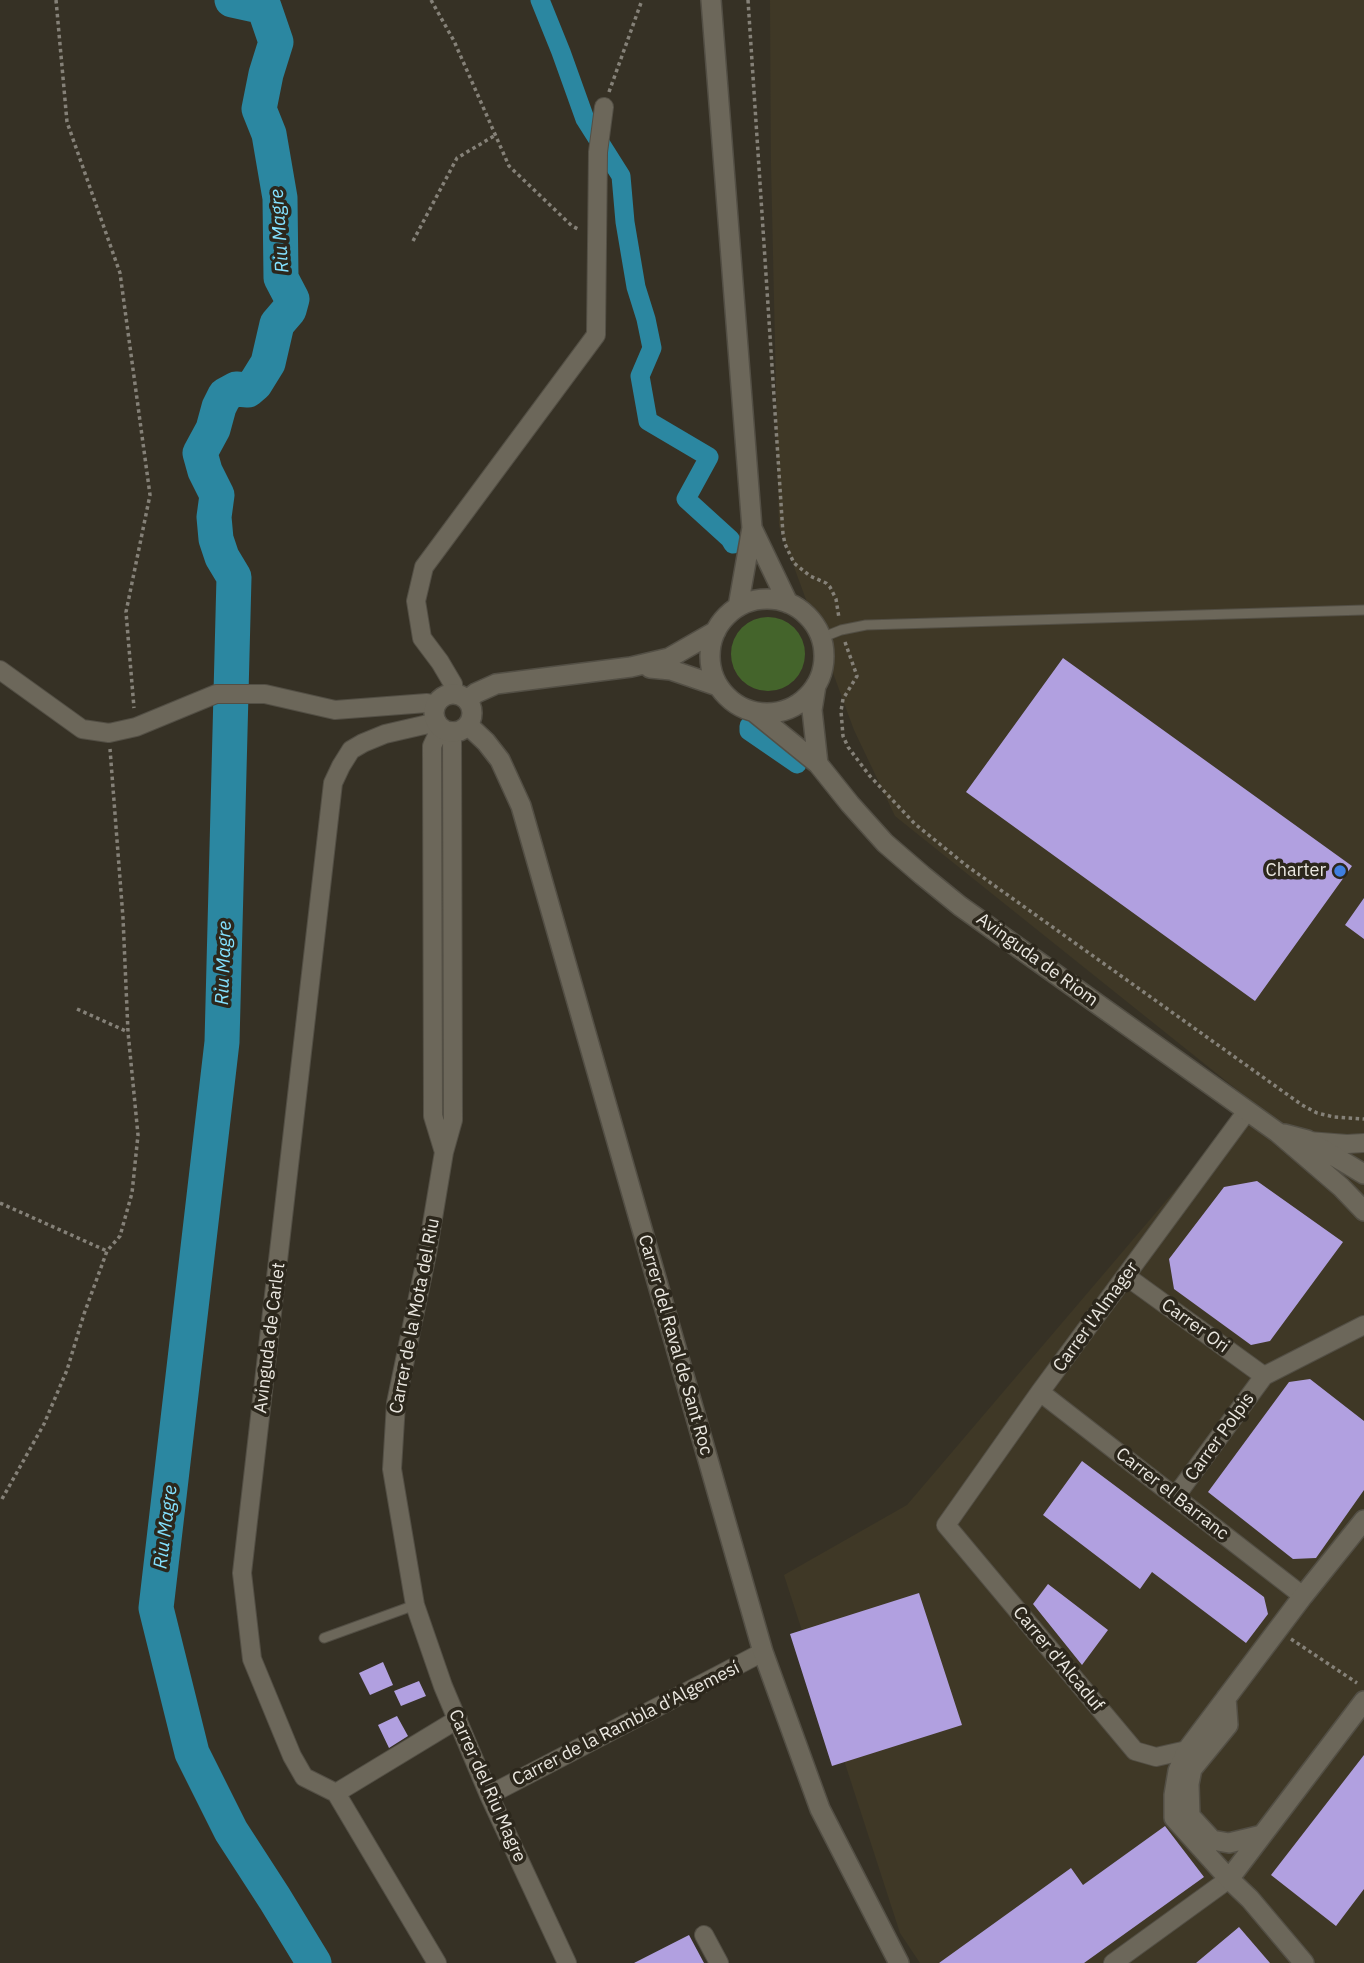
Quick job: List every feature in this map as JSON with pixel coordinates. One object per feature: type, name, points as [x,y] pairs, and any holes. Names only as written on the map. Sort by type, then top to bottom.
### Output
[{"type":"street","points":[[712,0],[752,528],[737,607]]},
{"type":"street","points":[[447,722],[472,715],[470,704],[461,697],[422,638],[416,601],[424,567],[596,335],[598,152],[602,116]]},
{"type":"street","points":[[752,528],[788,603]]},
{"type":"street","points":[[816,685],[805,699],[790,709],[772,713],[754,712],[740,706],[728,698],[711,668],[710,649],[716,631],[725,617],[737,607],[771,599],[788,603],[802,611],[814,624],[821,638],[824,654],[812,710],[818,764]]},
{"type":"street","points":[[447,722],[444,697],[461,697],[496,684],[631,667],[669,658],[716,631]]},
{"type":"street","points":[[631,667],[671,670],[719,686]]},
{"type":"street","points":[[0,670],[82,729],[109,733],[136,727],[216,694],[254,693],[335,710],[427,703],[447,722]]},
{"type":"street","name":"Avinguda de Riom","points":[[754,712],[818,764],[885,843],[922,875],[960,906],[1277,1132],[1341,1187],[1364,1211]]},
{"type":"street","name":"Carrer de la Mota del Riu","points":[[415,1605],[392,1469],[396,1403],[427,1254],[443,1152],[433,1116],[432,746],[447,722]]},
{"type":"street","name":"Carrer del Raval de Sant Roc","points":[[447,722],[486,742],[499,760],[522,806],[763,1653],[820,1809],[899,1963]]},
{"type":"street","name":"Avinguda de Carlet","points":[[336,1793],[304,1777],[283,1736],[252,1659],[242,1573],[333,783],[351,750],[363,743],[385,734],[447,722]]},
{"type":"street","name":"Carrer l'Almager","points":[[946,1525],[1040,1392],[1247,1111]]},
{"type":"street","name":"Avinguda de Riom","points":[[1277,1132],[1307,1140],[1364,1174]]},
{"type":"street","points":[[1307,1140],[1364,1143]]},
{"type":"street","name":"Carrer Ori","points":[[1126,1276],[1264,1376]]},
{"type":"street","points":[[1264,1376],[1364,1325]]},
{"type":"street","name":"Carrer Polpis","points":[[1175,1497],[1264,1376]]},
{"type":"street","name":"Carrer el Barranc","points":[[1040,1392],[1303,1596]]},
{"type":"street","points":[[1304,1963],[1250,1899],[1174,1818],[1174,1795],[1178,1772],[1187,1750],[1364,1520]]},
{"type":"street","name":"Carrer d'Alcaduf","points":[[946,1525],[1135,1751],[1156,1757],[1187,1750]]},
{"type":"street","name":"Carrer del Riu Magre","points":[[415,1605],[443,1686],[489,1795],[567,1963]]},
{"type":"street","name":"Carrer de la Rambla d'Algemesí","points":[[489,1795],[763,1653]]},
{"type":"street","points":[[1226,1698],[1228,1725],[1192,1769],[1189,1784],[1190,1816],[1212,1840],[1229,1843],[1262,1835]]},
{"type":"street","points":[[1113,1963],[1229,1879],[1364,1700]]},
{"type":"street","points":[[437,1963],[336,1793],[458,1719]]},
{"type":"street","points":[[704,1935],[719,1963]]},
{"type":"lane","points":[[821,638],[841,630],[866,625],[1364,610]]},
{"type":"lane","points":[[324,1637],[415,1605]]},
{"type":"path","points":[[55,0],[67,122],[120,272],[149,495],[127,612],[136,727]]},
{"type":"path","points":[[431,0],[454,41],[509,166],[572,226],[598,239]]},
{"type":"path","points":[[602,116],[642,0]]},
{"type":"path","points":[[748,0],[783,534],[794,563],[810,576],[826,583],[834,593],[841,630],[857,676],[843,699],[841,712],[843,736],[848,747],[869,775],[915,824],[967,866],[1302,1105],[1334,1117],[1364,1119]]},
{"type":"path","points":[[413,241],[457,158],[494,136]]},
{"type":"path","points":[[2,1499],[44,1424],[62,1381],[107,1251],[120,1236],[132,1193],[138,1135],[128,1032],[123,918],[109,733]]},
{"type":"path","points":[[77,1009],[128,1032]]},
{"type":"path","points":[[0,1203],[107,1251]]},
{"type":"path","points":[[1278,1630],[1364,1688]]},
{"type":"shaded area","points":[[770,0],[1364,0],[1364,1963],[920,1963],[900,1933],[784,1575],[907,1505],[1251,1101],[895,816],[854,730],[779,526]]},
{"type":"green space","points":[[761,617],[775,617],[789,623],[799,633],[805,654],[803,668],[789,685],[775,691],[761,691],[747,685],[737,675],[731,661],[731,647],[737,633],[747,623]]},
{"type":"building","points":[[1063,658],[1352,866],[1255,1001],[966,792]]},
{"type":"building","points":[[1364,898],[1364,939],[1345,925]]},
{"type":"building","points":[[1257,1181],[1343,1242],[1270,1341],[1251,1345],[1174,1289],[1169,1259],[1224,1187]]},
{"type":"building","points":[[1310,1379],[1364,1421],[1364,1490],[1316,1558],[1293,1559],[1208,1492],[1289,1382]]},
{"type":"building","points":[[1082,1461],[1264,1597],[1268,1614],[1246,1643],[1152,1572],[1140,1589],[1043,1515]]},
{"type":"building","points":[[1048,1584],[1108,1630],[1082,1665],[1033,1604]]},
{"type":"building","points":[[919,1593],[962,1725],[832,1766],[790,1634]]},
{"type":"building","points":[[383,1662],[393,1685],[370,1695],[359,1673]]},
{"type":"building","points":[[419,1681],[426,1696],[401,1706],[394,1691]]},
{"type":"building","points":[[397,1716],[408,1736],[389,1748],[378,1725]]},
{"type":"building","points":[[1364,1755],[1364,1889],[1336,1926],[1271,1875]]},
{"type":"building","points":[[1165,1826],[1204,1877],[1084,1963],[939,1963],[1071,1868],[1083,1885]]},
{"type":"building","points":[[1239,1927],[1270,1963],[1196,1963]]},
{"type":"building","points":[[689,1935],[704,1963],[634,1963]]},
{"type":"waterway","name":"Riu Magre","points":[[232,0],[264,7],[276,42],[259,109],[269,134],[280,198],[281,278],[292,299],[289,310],[277,324],[268,363],[248,390],[236,389],[225,395],[213,429],[200,453],[205,471],[217,495],[214,517],[216,539],[222,557],[234,577],[222,1042],[156,1608],[192,1753],[231,1831],[314,1963]]},
{"type":"waterway","points":[[540,0],[585,119],[621,176],[625,222],[636,287],[652,348],[640,376],[648,421],[709,457],[686,499],[733,544]]},
{"type":"waterway","points":[[749,726],[749,731],[797,764]]},
{"type":"place","name":"Charter","points":[[1340,871]]}]
